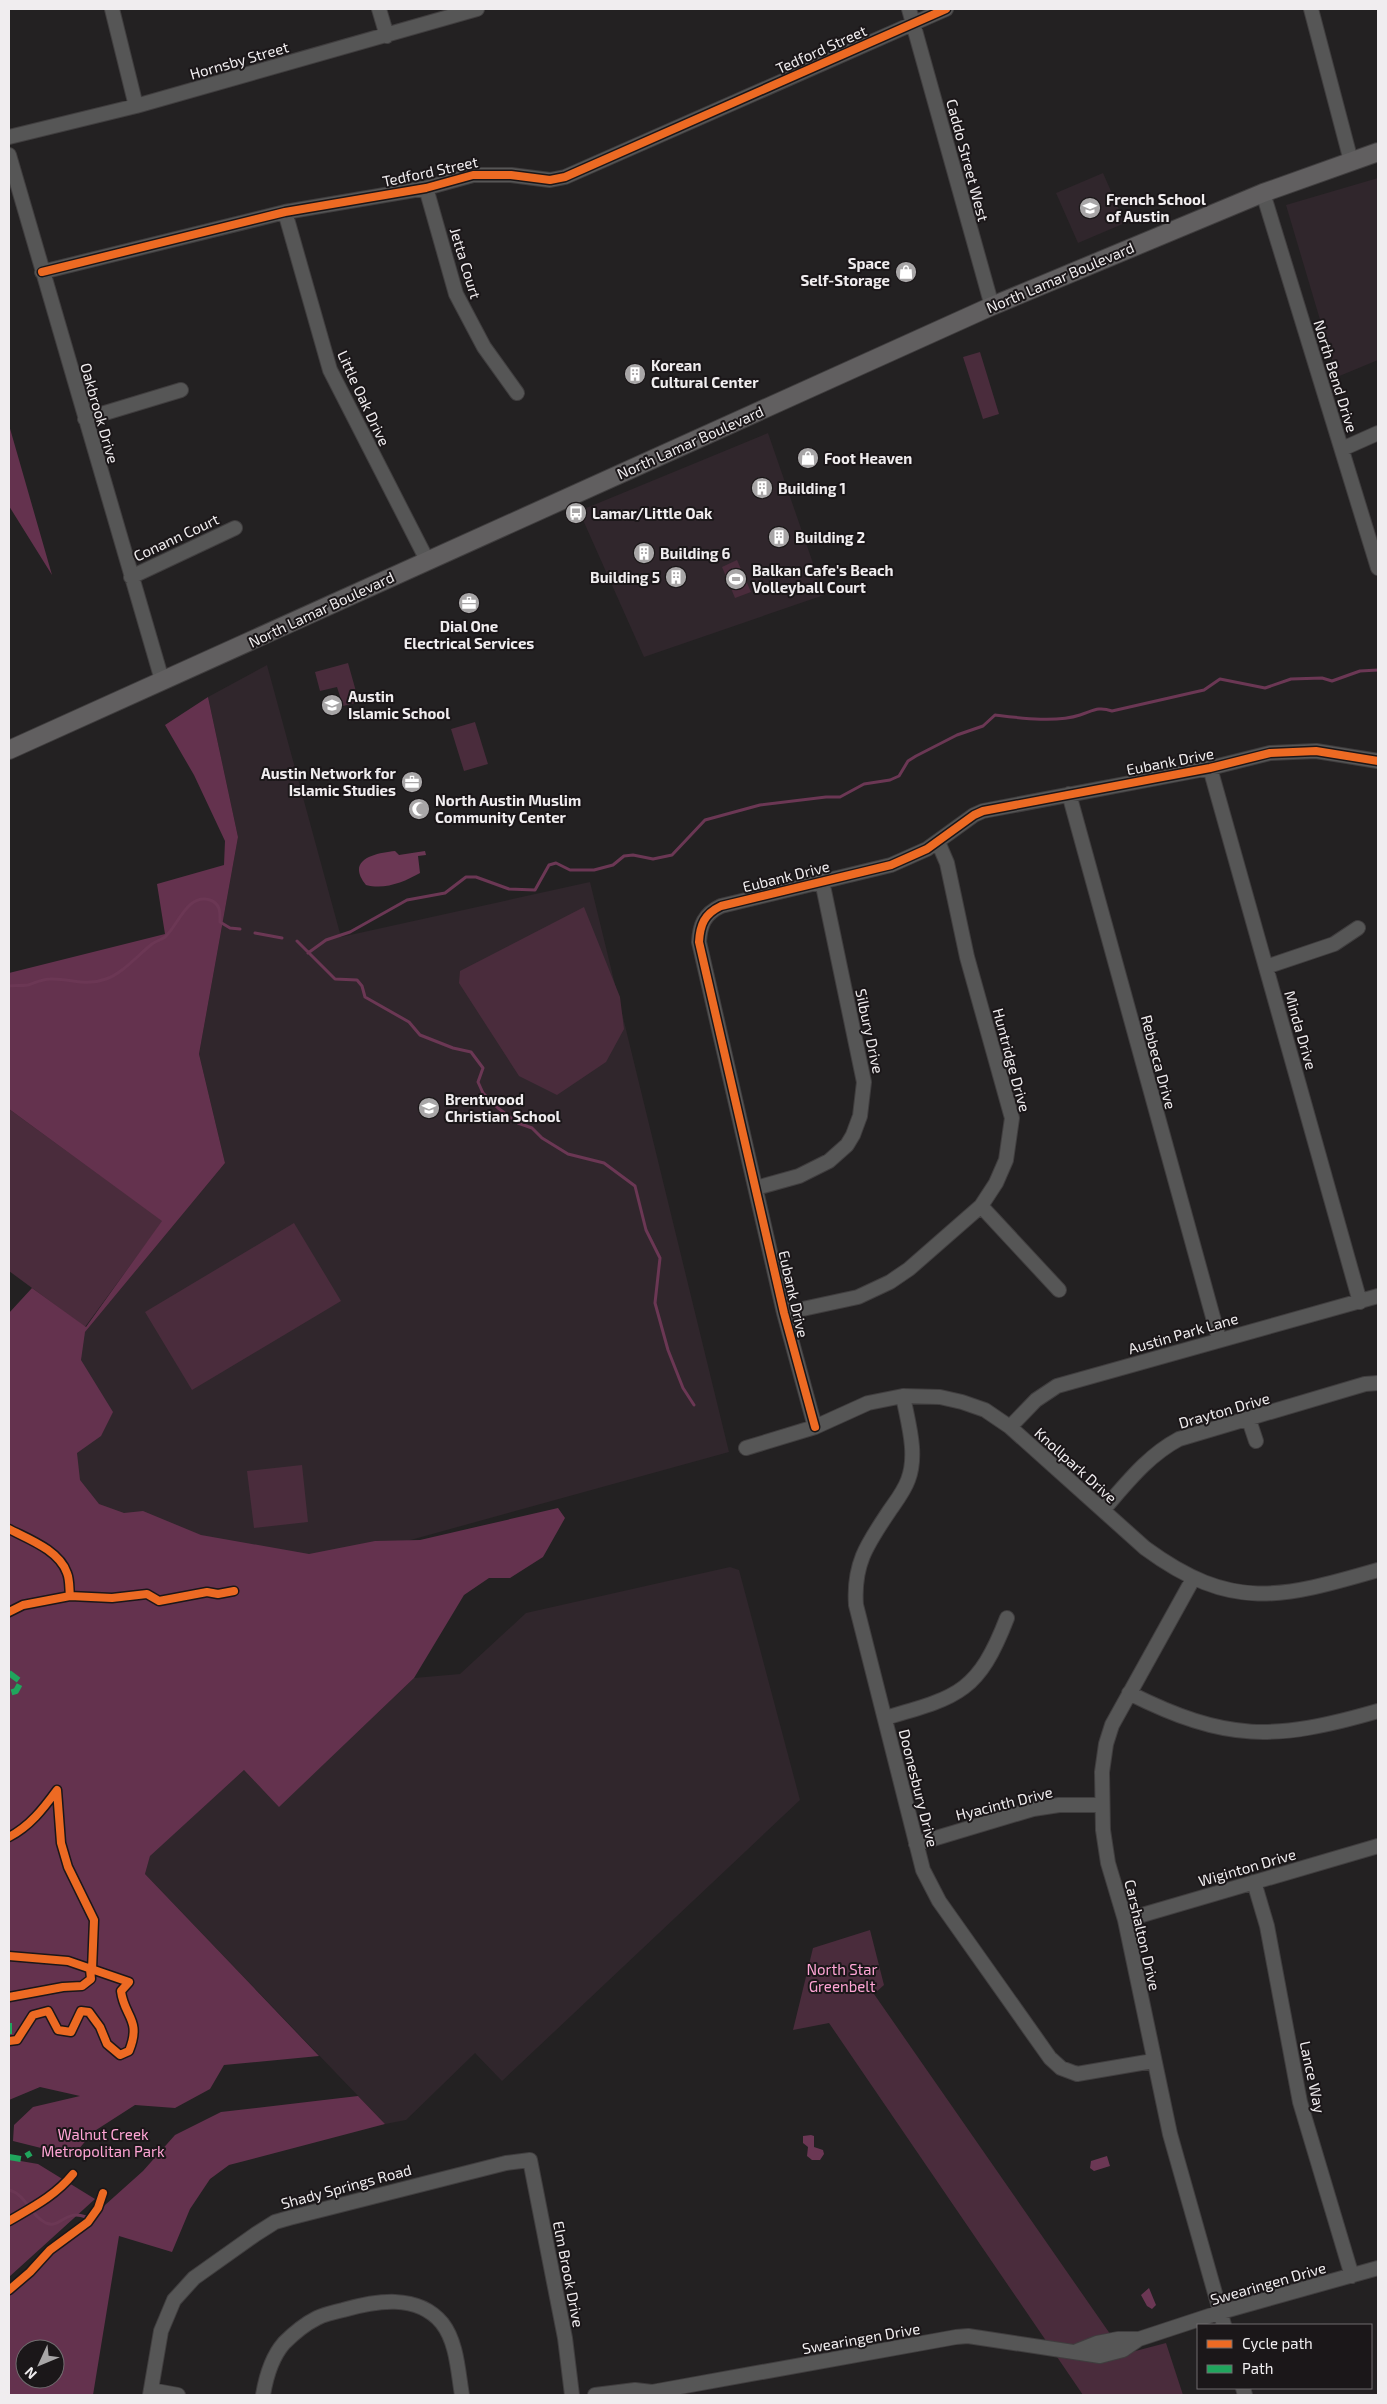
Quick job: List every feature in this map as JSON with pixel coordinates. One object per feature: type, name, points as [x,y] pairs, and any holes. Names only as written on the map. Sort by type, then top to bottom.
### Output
[{"type":"main road","name":"North Lamar Boulevard","points":[[9,750],[992,306],[1263,194],[1378,152]]},
{"type":"street","points":[[112,9],[136,106]]},
{"type":"street","points":[[380,9],[386,36]]},
{"type":"street","name":"Hornsby Street","points":[[9,137],[136,106],[477,9]]},
{"type":"street","name":"Caddo Street West","points":[[909,9],[992,306]]},
{"type":"street","name":"Tedford Street","points":[[42,272],[285,212],[426,188],[473,175],[511,175],[550,180],[565,177],[946,9]]},
{"type":"street","points":[[1310,9],[1351,161]]},
{"type":"street","name":"Oakbrook Drive","points":[[9,155],[162,680]]},
{"type":"street","name":"Jetta Court","points":[[426,188],[456,294],[484,347],[517,393]]},
{"type":"street","name":"North Bend Drive","points":[[1263,194],[1378,568]]},
{"type":"street","name":"Little Oak Drive","points":[[285,212],[330,370],[427,560]]},
{"type":"street","points":[[85,419],[181,390]]},
{"type":"street","points":[[1342,449],[1378,433]]},
{"type":"street","name":"Conann Court","points":[[131,577],[235,528]]},
{"type":"street","name":"Eubank Drive","points":[[815,1427],[784,1313],[699,942],[701,926],[708,915],[721,906],[891,865],[913,857],[938,842],[974,815],[983,811],[1294,750],[1316,751],[1378,761]]},
{"type":"street","name":"Minda Drive","points":[[1210,768],[1360,1302]]},
{"type":"street","name":"Rebbeca Drive","points":[[1069,794],[1219,1339]]},
{"type":"street","name":"Huntridge Drive","points":[[784,1313],[858,1297],[890,1282],[909,1269],[981,1206],[996,1183],[1006,1160],[1012,1118],[967,957],[947,863],[938,842]]},
{"type":"street","name":"Silbury Drive","points":[[756,1188],[800,1176],[829,1161],[854,1135],[860,1116],[864,1082],[822,881]]},
{"type":"street","points":[[1266,967],[1334,944],[1358,928]]},
{"type":"street","points":[[981,1206],[1059,1290]]},
{"type":"street","name":"Austin Park Lane","points":[[1010,1427],[1036,1400],[1057,1386],[1219,1339],[1378,1296]]},
{"type":"street","name":"Drayton Drive","points":[[1102,1510],[1147,1460],[1161,1449],[1179,1439],[1249,1420],[1365,1384],[1378,1383]]},
{"type":"street","name":"Knollpark Drive","points":[[746,1448],[815,1427],[868,1403],[903,1396],[940,1397],[985,1410],[1010,1427],[1145,1548],[1193,1579],[1235,1592],[1275,1594],[1311,1588],[1378,1570]]},
{"type":"street","name":"Doonesbury Drive","points":[[903,1396],[911,1443],[912,1460],[909,1479],[902,1493],[867,1544],[861,1557],[855,1592],[856,1605],[916,1844],[929,1885],[1050,2058],[1061,2068],[1077,2074],[1154,2061]]},
{"type":"street","points":[[1249,1420],[1256,1442]]},
{"type":"street","name":"Carshalton Drive","points":[[1193,1579],[1112,1725],[1106,1744],[1102,1805],[1103,1830],[1108,1863],[1125,1920],[1170,2134],[1223,2319]]},
{"type":"street","points":[[885,1718],[935,1703],[965,1687],[988,1661],[1008,1618]]},
{"type":"street","points":[[1129,1693],[1186,1720],[1249,1733],[1270,1734],[1302,1730],[1331,1725],[1378,1711]]},
{"type":"street","name":"Hyacinth Drive","points":[[916,1844],[1033,1809],[1059,1805],[1102,1805]]},
{"type":"street","name":"Wiginton Drive","points":[[1125,1920],[1378,1846]]},
{"type":"street","name":"Lance Way","points":[[1254,1882],[1267,1926],[1300,2102],[1352,2276]]},
{"type":"street","name":"Shady Springs Road","points":[[151,2393],[161,2331],[174,2300],[194,2278],[275,2222],[497,2165],[530,2160]]},
{"type":"street","name":"Elm Brook Drive","points":[[530,2160],[565,2338],[572,2395]]},
{"type":"street","name":"Swearingen Drive","points":[[1202,2324],[1223,2319],[1378,2268]]},
{"type":"street","points":[[263,2395],[267,2375],[275,2356],[284,2344],[301,2328],[319,2317],[350,2308],[392,2301],[420,2306],[441,2322],[450,2337],[462,2395]]},
{"type":"street","name":"Swearingen Drive","points":[[595,2395],[635,2390],[651,2394],[956,2337],[968,2336],[1077,2352],[1097,2343],[1118,2339],[1139,2339],[1197,2325]]},
{"type":"street","points":[[151,2393],[178,2395]]},
{"type":"shaded area","name":"French School of Austin","points":[[1103,173],[1125,223],[1078,243],[1056,193]]},
{"type":"shaded area","points":[[1378,178],[1378,360],[1337,377],[1286,205]]},
{"type":"shaded area","points":[[9,425],[52,575],[9,506]]},
{"type":"shaded area","points":[[768,433],[824,595],[644,657],[579,511]]},
{"type":"shaded area","name":"Brentwood Christian School","points":[[267,665],[341,937],[590,882],[729,1452],[74,1633],[19,1417],[84,1333],[225,1163],[199,1054],[238,837],[208,697]]},
{"type":"shaded area","points":[[208,697],[238,837],[199,1054],[225,1163],[85,1332],[81,1360],[113,1412],[101,1436],[77,1453],[80,1480],[99,1504],[124,1513],[143,1511],[201,1535],[309,1554],[375,1541],[420,1540],[558,1508],[565,1518],[543,1557],[510,1578],[489,1578],[464,1595],[414,1678],[279,1807],[244,1770],[150,1856],[145,1874],[319,2056],[224,2065],[210,2089],[175,2108],[135,2105],[93,2132],[73,2156],[13,2141],[14,2125],[33,2107],[80,2096],[40,2087],[9,2100],[9,1313],[32,1288],[86,1327],[162,1221],[9,1109],[9,973],[165,934],[157,884],[224,865],[225,841],[194,775],[165,725]]},
{"type":"shaded area","points":[[395,851],[399,855],[425,851],[426,855],[418,856],[420,873],[387,886],[366,885],[360,876],[359,869],[361,863],[372,856]]},
{"type":"shaded area","points":[[730,1567],[739,1570],[800,1800],[502,2081],[475,2053],[406,2120],[385,2124],[145,1874],[150,1855],[244,1770],[279,1806],[414,1678],[460,1674],[526,1613]]},
{"type":"shaded area","points":[[358,2096],[385,2124],[229,2165],[210,2179],[190,2209],[172,2252],[119,2236],[93,2395],[9,2395],[9,2291],[143,2171],[175,2135],[221,2112]]},
{"type":"shaded area","points":[[803,2136],[814,2136],[814,2147],[823,2150],[824,2154],[820,2160],[812,2160],[807,2156],[808,2147],[803,2143]]},
{"type":"shaded area","points":[[1107,2156],[1110,2166],[1094,2171],[1090,2168],[1091,2161]]},
{"type":"shaded area","points":[[9,2159],[38,2164],[95,2199],[9,2277]]},
{"type":"shaded area","points":[[1149,2288],[1156,2305],[1152,2309],[1147,2306],[1141,2295]]},
{"type":"green space","points":[[980,352],[999,414],[983,419],[963,357]]},
{"type":"green space","name":"Balkan Cafe's Beach Volleyball Court","points":[[737,560],[751,592],[735,598],[722,567]]},
{"type":"green space","points":[[348,663],[359,702],[343,706],[337,687],[320,691],[315,672]]},
{"type":"green space","points":[[475,722],[488,764],[464,771],[451,729]]},
{"type":"green space","points":[[584,907],[620,997],[624,1029],[606,1062],[557,1095],[519,1076],[459,983],[460,971]]},
{"type":"green space","points":[[9,1109],[163,1221],[85,1327],[9,1271]]},
{"type":"green space","points":[[294,1223],[341,1301],[192,1390],[145,1312]]},
{"type":"green space","points":[[302,1465],[308,1522],[254,1528],[247,1471]]},
{"type":"green space","name":"North Star Greenbelt","points":[[870,1930],[884,1985],[874,1994],[1124,2354],[1166,2343],[1183,2395],[1083,2395],[829,2023],[793,2030],[813,1948]]},
{"type":"waterway","points":[[308,953],[326,940],[350,932],[407,900],[445,893],[466,877],[476,877],[509,889],[535,890],[549,865],[556,863],[570,870],[594,870],[613,865],[624,856],[633,855],[653,859],[672,855],[705,820],[760,805],[840,797],[864,784],[890,780],[899,776],[908,761],[916,756],[957,735],[983,726],[995,715],[1060,719],[1099,709],[1112,711],[1204,690],[1220,679],[1265,688],[1291,679],[1322,678],[1332,681],[1360,671],[1378,670]]},
{"type":"waterway","points":[[9,986],[28,985],[50,979],[84,982],[106,979],[124,968],[152,944],[165,937],[189,906],[195,901],[202,899],[210,900],[216,904],[219,909],[220,922],[230,928],[240,929]]},
{"type":"waterway","points":[[255,933],[282,938]]},
{"type":"waterway","points":[[297,941],[335,979],[357,980],[362,986],[365,997],[409,1022],[420,1035],[453,1048],[471,1052],[483,1068],[478,1082],[483,1093],[498,1108],[518,1123],[532,1128],[542,1138],[568,1154],[604,1163],[635,1186],[646,1230],[660,1258],[655,1303],[668,1350],[683,1388],[694,1405]]},
{"type":"waterway","points":[[9,2190],[20,2196],[36,2215],[46,2223],[56,2223],[72,2215],[86,2217]]},
{"type":"marked path","points":[[9,1673],[21,1682],[16,1691],[9,1693]]},
{"type":"marked path","points":[[9,2023],[9,2034]]},
{"type":"marked path","points":[[9,2157],[21,2159],[31,2153]]},
{"type":"cycle path","points":[[42,272],[285,212],[426,188],[473,175],[511,175],[550,180],[565,177],[946,9]]},
{"type":"cycle path","points":[[815,1427],[784,1313],[699,942],[700,930],[707,916],[721,906],[891,865],[927,849],[974,815],[983,811],[1210,768],[1270,753],[1316,751],[1378,761]]},
{"type":"cycle path","points":[[9,1529],[34,1541],[57,1558],[68,1576],[70,1596]]},
{"type":"cycle path","points":[[9,1612],[23,1605],[70,1596],[112,1598],[147,1594],[159,1601],[207,1592],[218,1594],[234,1591]]},
{"type":"cycle path","points":[[9,1837],[30,1822],[57,1790],[61,1843],[68,1867],[94,1920],[92,1970]]},
{"type":"cycle path","points":[[9,1956],[68,1961],[129,1982],[121,1991],[134,2032],[129,2051],[120,2055],[107,2044],[100,2027],[89,2012],[81,2011],[71,2032],[58,2030],[48,2011],[33,2015],[17,2040],[9,2041]]},
{"type":"cycle path","points":[[9,1997],[63,1987],[82,1986],[91,1979],[90,1969]]},
{"type":"cycle path","points":[[9,2221],[51,2195],[73,2174]]},
{"type":"cycle path","points":[[9,2290],[30,2272],[50,2250],[88,2222],[98,2208],[103,2193]]},
{"type":"place","name":"French School of Austin","points":[[1090,208]]},
{"type":"place","name":"Space Self-Storage","points":[[906,272]]},
{"type":"place","name":"Korean Cultural Center","points":[[635,374]]},
{"type":"place","name":"Foot Heaven","points":[[808,458]]},
{"type":"place","name":"Building 1","points":[[762,488]]},
{"type":"place","name":"Lamar/Little Oak","points":[[576,513]]},
{"type":"place","name":"Building 2","points":[[779,537]]},
{"type":"place","name":"Building 6","points":[[644,553]]},
{"type":"place","name":"Building 5","points":[[676,577]]},
{"type":"place","name":"Balkan Cafe's Beach Volleyball Court","points":[[736,579]]},
{"type":"place","name":"Dial One Electrical Services","points":[[469,603]]},
{"type":"place","name":"Austin Islamic School","points":[[332,705]]},
{"type":"place","name":"Austin Network for Islamic Studies","points":[[412,782]]},
{"type":"place","name":"North Austin Muslim Community Center","points":[[419,809]]},
{"type":"place","name":"Brentwood Christian School","points":[[429,1108]]},
{"type":"park label","name":"Walnut Creek Metropolitan Park","points":[[103,2142]]}]
